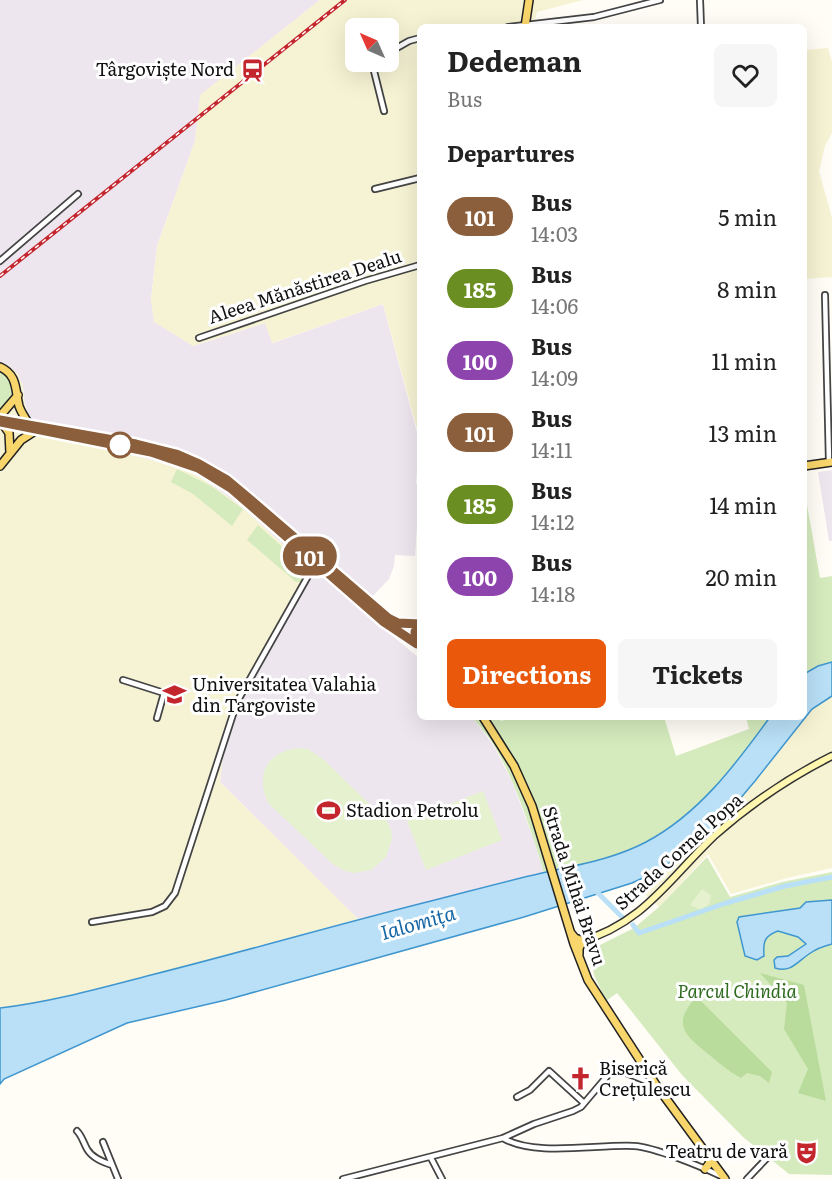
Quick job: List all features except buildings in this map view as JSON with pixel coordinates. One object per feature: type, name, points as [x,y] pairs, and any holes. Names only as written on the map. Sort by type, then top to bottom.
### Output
[{"type":"main road","points":[[525,24],[529,0]]},
{"type":"main road","points":[[0,367],[12,377],[20,408],[29,424]]},
{"type":"main road","points":[[1,420],[18,395]]},
{"type":"main road","points":[[1,420],[150,447],[182,456],[204,466],[227,480],[392,621],[417,624]]},
{"type":"main road","points":[[1,420],[151,452],[194,465],[232,489],[380,618],[417,645]]},
{"type":"main road","points":[[1,420],[9,433],[10,453]]},
{"type":"main road","points":[[0,466],[21,440],[38,429]]},
{"type":"main road","points":[[807,466],[831,462]]},
{"type":"main road","name":"Strada Mihai Bravu","points":[[485,720],[507,754],[532,806],[570,933],[580,962],[596,993],[656,1085],[720,1174]]},
{"type":"main road","name":"Strada Cornel Popa","points":[[574,944],[611,931],[633,917],[654,899],[714,837],[742,813],[832,756]]},
{"type":"main road","points":[[570,933],[583,941],[579,948],[580,962]]},
{"type":"main road","points":[[705,1168],[710,1158]]},
{"type":"street","points":[[540,24],[594,17],[660,0]]},
{"type":"street","points":[[700,0],[701,24]]},
{"type":"street","points":[[399,47],[417,39]]},
{"type":"street","points":[[374,72],[384,111]]},
{"type":"street","points":[[375,189],[417,179]]},
{"type":"street","points":[[0,261],[78,194]]},
{"type":"street","name":"Aleea Mănăstirea Dealu","points":[[200,338],[365,281],[417,266]]},
{"type":"street","points":[[825,295],[831,462]]},
{"type":"street","points":[[92,922],[152,912],[165,906],[175,893],[237,702],[316,561]]},
{"type":"street","points":[[123,680],[164,693],[157,718]]},
{"type":"street","points":[[344,1179],[503,1138],[534,1124],[573,1111],[584,1103],[614,1068],[656,1085]]},
{"type":"street","points":[[517,1097],[530,1090],[549,1071],[584,1103]]},
{"type":"street","points":[[77,1131],[88,1152],[112,1165]]},
{"type":"street","points":[[503,1138],[514,1143],[560,1149],[642,1147],[720,1174]]},
{"type":"street","points":[[103,1142],[118,1179]]},
{"type":"street","points":[[431,1158],[442,1179]]},
{"type":"street","points":[[747,1179],[767,1158]]},
{"type":"shaded area","points":[[0,0],[320,0],[201,95],[195,141],[157,246],[151,300],[193,346],[265,323],[273,343],[383,304],[417,432],[417,526],[415,556],[395,555],[389,579],[363,611],[417,656],[417,720],[474,720],[494,746],[513,784],[544,873],[358,919],[220,782],[223,754],[231,726],[244,697],[313,572],[238,504],[198,476],[180,468],[94,445],[96,434],[34,424],[30,420],[24,400],[23,386],[8,365],[0,362]]},
{"type":"shaded area","points":[[320,0],[583,0],[537,12],[534,24],[417,24],[417,429],[383,304],[272,343],[265,323],[193,346],[154,322],[151,300],[157,246],[195,141],[200,95]]},
{"type":"shaded area","points":[[828,48],[832,62],[832,133],[825,146],[819,171],[832,218],[832,277],[807,279],[807,50]]},
{"type":"shaded area","points":[[0,362],[8,365],[18,374],[23,386],[28,415],[34,424],[96,434],[94,445],[180,468],[198,476],[238,504],[313,572],[244,697],[231,726],[223,754],[220,782],[358,919],[134,980],[31,1004],[0,1008]]},
{"type":"shaded area","points":[[832,470],[832,541],[829,541],[818,472]]},
{"type":"shaded area","points":[[832,696],[832,868],[731,894],[708,854],[659,907],[632,883],[656,872],[717,826],[803,720],[807,720],[807,715],[812,709]]},
{"type":"green space","points":[[0,371],[6,375],[12,385],[12,396],[0,411]]},
{"type":"green space","points":[[177,469],[211,486],[243,509],[232,526],[193,494],[171,482]]},
{"type":"green space","points":[[807,505],[820,578],[832,576],[832,662],[807,672]]},
{"type":"green space","points":[[258,525],[308,570],[301,582],[296,582],[247,540]]},
{"type":"green space","points":[[474,720],[665,720],[676,756],[749,729],[747,720],[768,720],[725,776],[690,812],[671,827],[628,851],[597,861],[544,873],[517,793],[503,762],[487,735]]},
{"type":"green space","name":"Stadion Petrolu","points":[[299,748],[308,749],[323,759],[387,821],[392,839],[386,857],[371,870],[353,873],[334,865],[269,804],[263,784],[266,767],[279,754]]},
{"type":"green space","points":[[483,791],[502,840],[426,870],[407,821]]},
{"type":"green space","name":"Parcul Chindia","points":[[707,857],[730,897],[782,882],[832,872],[832,1175],[789,1174],[743,1137],[682,1075],[617,993],[606,1001],[594,975],[590,951],[634,928],[659,907]]},
{"type":"green space","points":[[702,889],[711,895],[710,903],[701,910],[690,905]]},
{"type":"green space","points":[[760,973],[804,985],[826,1101],[798,1093],[808,1069],[784,1029],[787,1003]]},
{"type":"green space","points":[[700,1000],[772,1072],[769,1083],[760,1076],[747,1073],[741,1078],[688,1036],[683,1024],[684,1017],[693,1001]]},
{"type":"water","name":"Ialomița","points":[[832,662],[832,696],[812,709],[807,715],[807,672]]},
{"type":"water","name":"Ialomița","points":[[768,720],[803,720],[717,826],[656,872],[632,883],[524,917],[226,1000],[127,1023],[4,1079],[0,1084],[0,1008],[113,985],[621,853],[665,831],[683,817],[700,803],[744,752]]},
{"type":"water","points":[[832,900],[832,944],[814,951],[790,968],[775,968],[774,960],[777,957],[788,956],[806,944],[798,937],[778,931],[765,940],[764,956],[757,960],[745,956],[737,922],[739,917],[800,908],[806,902]]},
{"type":"waterway","points":[[633,925],[639,933],[726,903],[785,886],[832,877]]},
{"type":"waterway","points":[[595,890],[625,920]]},
{"type":"railway","points":[[0,276],[345,0]]},
{"type":"bus line","name":"101","points":[[0,420],[136,444],[176,454],[204,466],[227,480],[392,621],[417,624]]},
{"type":"bus line","name":"101","points":[[0,422],[151,452],[184,461],[198,468],[232,489],[384,622],[417,644]]},
{"type":"bus line","name":"101","points":[[417,627],[414,636],[417,644]]},
{"type":"place","name":"Târgoviște Nord","points":[[252,70]]},
{"type":"place","name":"Universitatea Valahia din Targoviste","points":[[174,695]]},
{"type":"place","name":"Stadion Petrolu","points":[[328,811]]},
{"type":"place","name":"Biserică Crețulescu","points":[[581,1079]]},
{"type":"place","name":"Teatru de vară","points":[[806,1152]]}]
